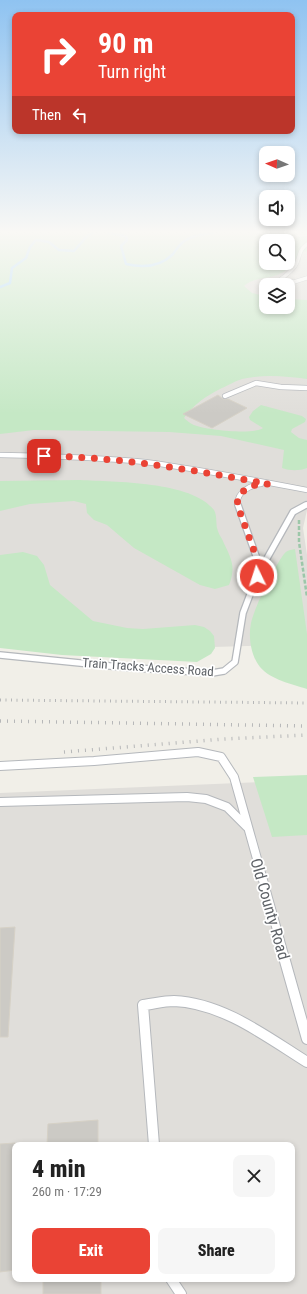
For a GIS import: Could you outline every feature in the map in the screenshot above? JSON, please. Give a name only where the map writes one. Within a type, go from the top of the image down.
[{"type":"lane","points":[[225,396],[256,383],[281,387],[307,388]]},
{"type":"lane","points":[[0,455],[74,456],[122,460],[165,465],[307,490]]},
{"type":"lane","points":[[261,570],[237,504],[238,496],[246,488],[256,484],[268,484]]},
{"type":"lane","name":"Train Tracks Access Road","points":[[0,655],[120,667],[212,673],[224,671],[235,662],[243,613],[261,570],[293,512],[307,505]]},
{"type":"lane","name":"Old County Road","points":[[0,766],[94,761],[198,752],[221,757],[234,777],[307,1040]]},
{"type":"lane","points":[[0,802],[187,797],[206,799],[227,807],[248,828]]},
{"type":"lane","points":[[154,1142],[144,1005],[173,1001],[194,1004],[237,1020],[307,1062]]},
{"type":"lane","points":[[173,1282],[181,1294]]},
{"type":"path","points":[[300,515],[299,542],[307,597]]},
{"type":"shaded area","points":[[78,293],[259,293],[259,314],[295,314],[295,293],[307,293],[307,510],[303,528],[307,555],[307,644],[213,647],[0,620],[0,306]]},
{"type":"shaded area","points":[[307,780],[307,1294],[0,1294],[0,793]]},
{"type":"green space","points":[[0,293],[254,293],[259,294],[259,314],[295,314],[295,299],[307,300],[307,379],[258,376],[242,379],[205,398],[191,409],[184,418],[195,426],[203,428],[250,431],[263,428],[250,420],[249,417],[253,411],[261,405],[302,416],[306,419],[305,422],[292,429],[291,432],[299,438],[307,440],[307,468],[301,470],[288,470],[282,468],[284,450],[221,436],[169,432],[34,430],[0,434]]},
{"type":"green space","points":[[80,480],[132,483],[171,488],[189,493],[203,500],[215,512],[217,529],[232,561],[232,572],[229,585],[215,589],[200,585],[134,548],[107,525],[94,520],[87,513],[86,504],[74,501],[30,504],[0,511],[0,481]]},
{"type":"green space","points":[[295,549],[307,634],[307,689],[282,681],[270,675],[260,667],[252,652],[250,640],[251,623],[265,587],[284,554],[287,551]]},
{"type":"green space","points":[[23,552],[37,556],[44,565],[50,585],[93,621],[127,628],[143,629],[195,625],[204,627],[210,631],[214,636],[215,648],[211,654],[197,662],[62,655],[0,648],[0,555]]},
{"type":"green space","points":[[307,775],[307,835],[272,837],[253,777]]},
{"type":"building","points":[[218,395],[223,399],[228,399],[247,408],[212,428],[183,414]]},
{"type":"building","points":[[15,927],[8,1037],[0,1037],[0,928]]},
{"type":"building","points":[[98,1120],[98,1142],[47,1142],[48,1124]]},
{"type":"building","points":[[12,1143],[12,1270],[0,1272],[0,1144]]},
{"type":"building","points":[[43,1282],[101,1282],[101,1294],[43,1294]]},
{"type":"railway","points":[[0,700],[307,703]]},
{"type":"railway","points":[[0,721],[307,726]]},
{"type":"railway","points":[[64,752],[224,739],[307,735]]},
{"type":"route","points":[[44,456],[74,456],[165,465],[268,484],[256,484],[246,488],[238,496],[237,504],[261,570],[257,576]]}]
